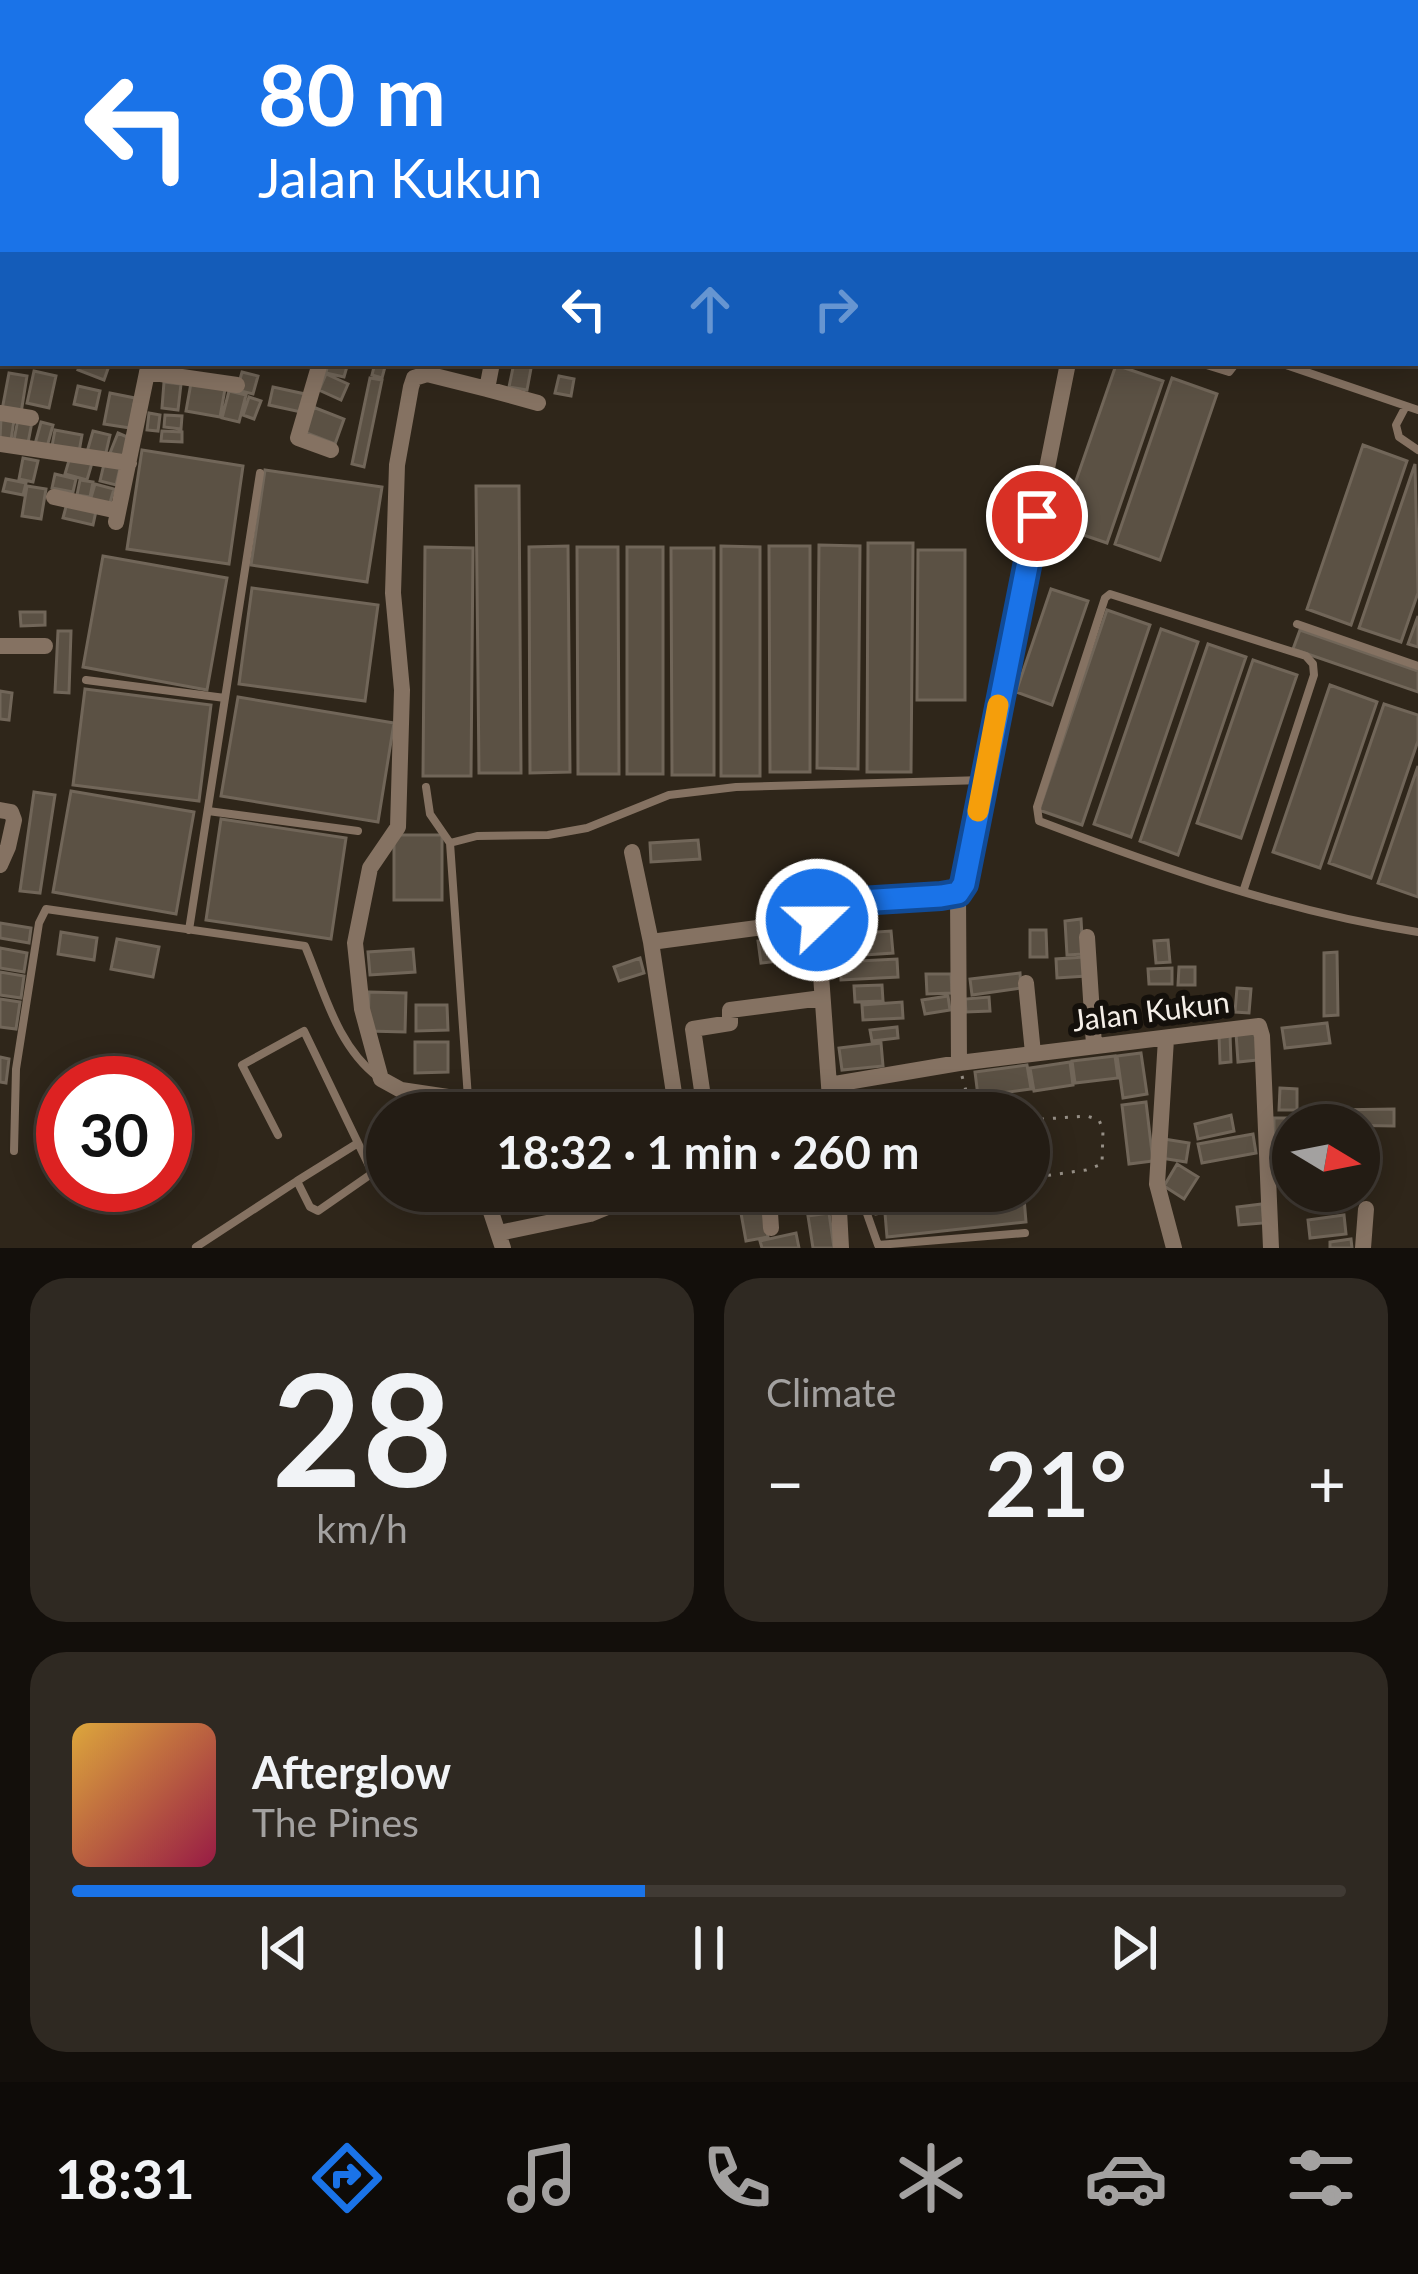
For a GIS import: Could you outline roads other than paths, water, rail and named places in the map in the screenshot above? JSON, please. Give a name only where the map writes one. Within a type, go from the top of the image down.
[{"type":"street","points":[[319,366],[298,438],[331,450]]},
{"type":"street","points":[[487,389],[491,366]]},
{"type":"street","points":[[959,1063],[958,893],[967,871],[1067,366]]},
{"type":"street","points":[[53,497],[117,517],[148,368],[237,385]]},
{"type":"street","points":[[410,1092],[381,1079],[362,1009],[356,943],[370,868],[398,826],[402,690],[393,593],[397,465],[414,378],[427,374],[538,403]]},
{"type":"street","points":[[0,413],[31,418]]},
{"type":"street","points":[[0,444],[129,463]]},
{"type":"street","points":[[0,646],[45,646]]},
{"type":"street","points":[[0,810],[11,812],[14,820],[0,865]]},
{"type":"street","points":[[632,852],[674,1092]]},
{"type":"street","points":[[830,1092],[817,920],[827,903],[958,893]]},
{"type":"street","points":[[651,942],[817,920]]},
{"type":"street","points":[[1087,937],[1094,1045]]},
{"type":"street","points":[[1026,983],[1033,1053]]},
{"type":"street","points":[[704,1092],[693,1029],[730,1023],[730,1010],[822,998]]},
{"type":"street","name":"Jalan Kukun","points":[[829,1085],[1094,1045],[1262,1029],[1270,1248]]},
{"type":"street","points":[[1166,1039],[1156,1184],[1174,1248]]},
{"type":"street","points":[[501,1240],[593,1212]]},
{"type":"street","points":[[770,1212],[771,1228]]},
{"type":"street","points":[[839,1212],[841,1248]]},
{"type":"street","points":[[1363,1248],[1366,1212]]},
{"type":"lane","points":[[1289,366],[1418,410]]},
{"type":"lane","points":[[1406,406],[1396,425],[1399,437],[1418,450]]},
{"type":"lane","points":[[189,930],[260,472]]},
{"type":"lane","points":[[1243,892],[1314,675],[1313,664],[1306,656],[1107,595],[1037,807],[1039,821],[1191,878],[1354,922],[1418,932]]},
{"type":"lane","points":[[1298,624],[1418,666]]},
{"type":"lane","points":[[86,680],[225,698]]},
{"type":"lane","points":[[450,843],[476,836],[548,835],[587,828],[669,795],[736,787],[984,780]]},
{"type":"lane","points":[[426,787],[430,814],[450,843],[468,1092]]},
{"type":"lane","points":[[208,811],[358,831]]},
{"type":"lane","points":[[14,1151],[16,1069],[43,913],[53,910],[305,946],[319,988],[347,1042],[381,1079]]},
{"type":"lane","points":[[278,1135],[242,1065],[304,1030],[366,1160]]},
{"type":"lane","points":[[196,1247],[358,1143]]},
{"type":"lane","points":[[297,1181],[313,1211],[366,1176]]},
{"type":"lane","points":[[866,1212],[878,1245],[1024,1233]]}]
